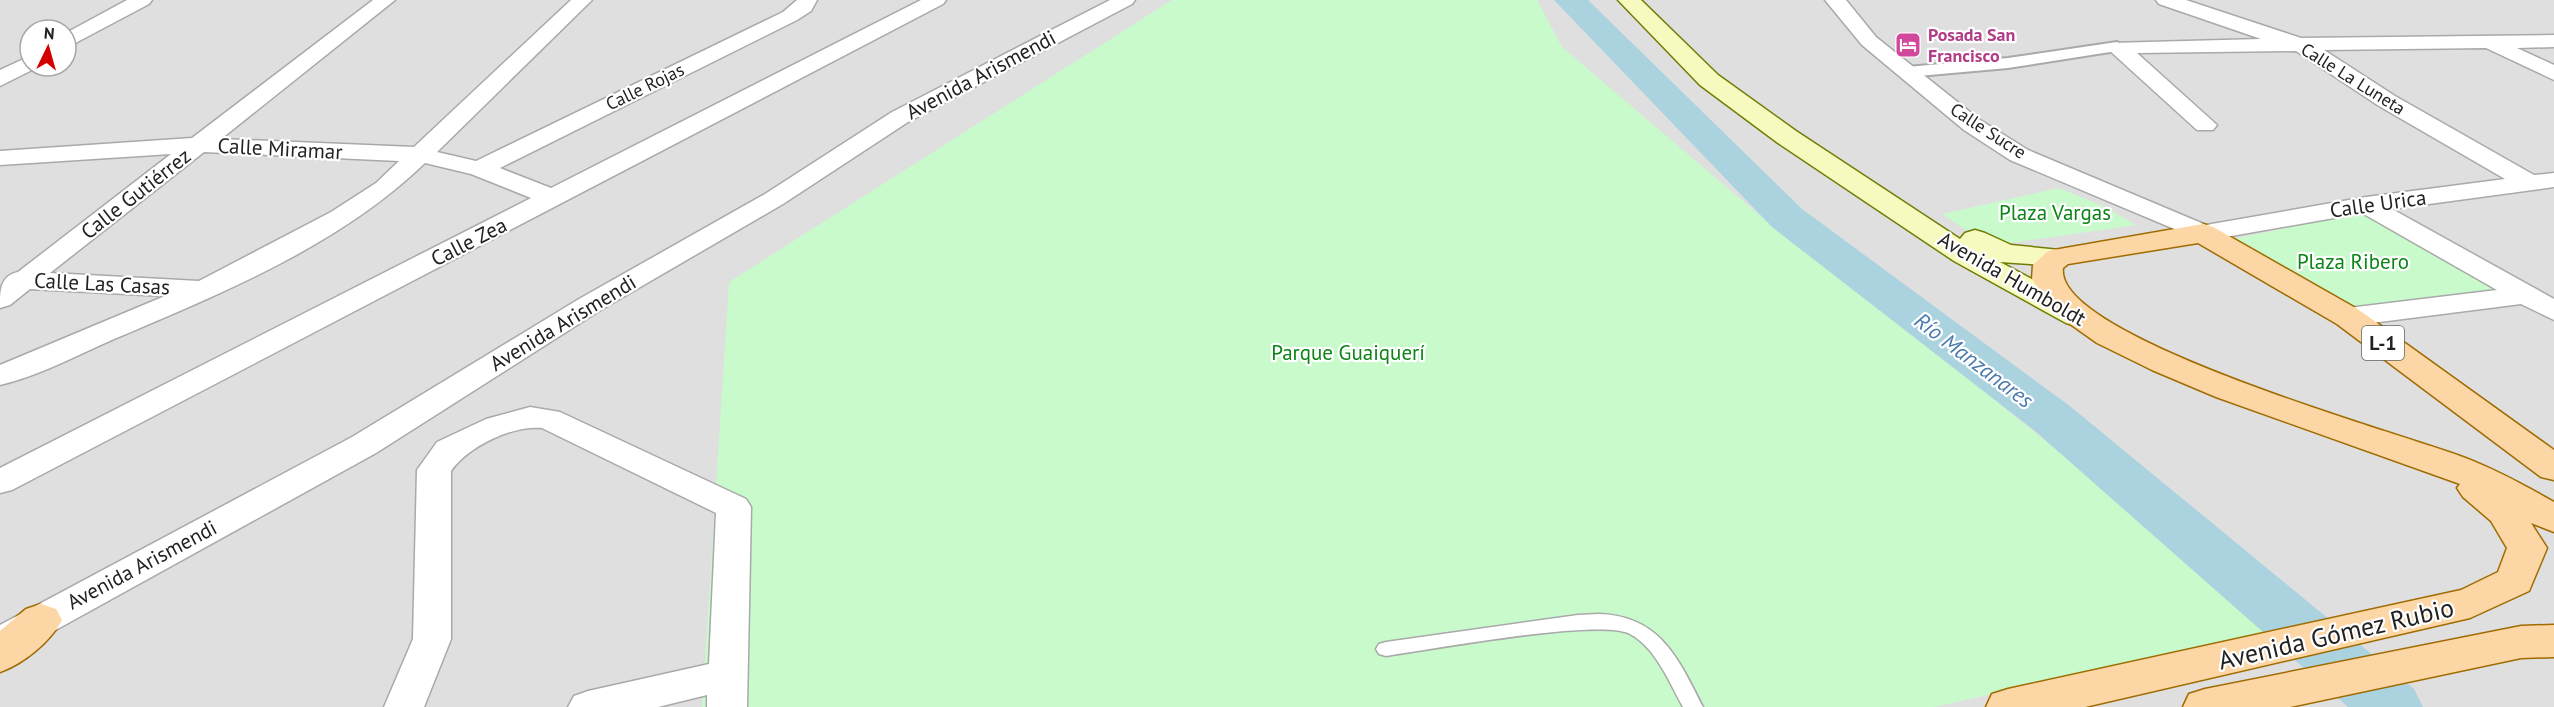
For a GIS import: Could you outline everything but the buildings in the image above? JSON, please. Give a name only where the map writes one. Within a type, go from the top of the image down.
[{"type":"main road","name":"Avenida Humboldt","points":[[1629,0],[1708,80],[1787,137],[1965,255],[2078,316],[2116,340],[2228,391],[2450,466]]},
{"type":"main road","name":"Avenida Humboldt","points":[[1651,0],[1687,41],[1722,71],[1870,177],[1992,250],[2016,256],[2059,257]]},
{"type":"main road","points":[[2078,316],[2057,295],[2047,278],[2048,265],[2059,257],[2203,233]]},
{"type":"main road","name":"L-1","points":[[2203,233],[2348,317],[2554,468]]},
{"type":"main road","points":[[2450,466],[2517,498],[2554,519]]},
{"type":"main road","name":"Avenida Gómez Rubio","points":[[2008,707],[2223,661],[2470,603],[2515,580],[2527,548],[2504,512],[2450,466]]},
{"type":"main road","points":[[0,655],[41,620]]},
{"type":"main road","name":"Avenida Gómez Rubio","points":[[2205,707],[2259,694],[2538,642]]},
{"type":"street","points":[[78,35],[142,0]]},
{"type":"street","name":"Calle Gutiérrez","points":[[0,299],[13,280],[199,145],[385,0]]},
{"type":"street","points":[[0,376],[203,290],[348,214],[385,188],[582,0]]},
{"type":"street","name":"Calle Rojas","points":[[479,169],[790,16],[804,7],[807,0]]},
{"type":"street","name":"Calle Zea","points":[[0,482],[936,0]]},
{"type":"street","name":"Avenida Arismendi","points":[[0,643],[364,445],[589,305],[774,199],[900,117],[1125,0]]},
{"type":"street","name":"Calle Sucre","points":[[1835,0],[1869,41],[1972,125],[2019,155],[2203,233]]},
{"type":"street","name":"Calle La Luneta","points":[[2166,0],[2301,45],[2428,126],[2542,181]]},
{"type":"street","points":[[1907,72],[2008,63],[2136,45],[2554,41]]},
{"type":"street","points":[[2489,42],[2554,73]]},
{"type":"street","points":[[2117,48],[2205,124]]},
{"type":"street","points":[[0,79],[18,69]]},
{"type":"street","name":"Calle Miramar","points":[[0,158],[199,145],[420,155],[479,169],[554,198]]},
{"type":"street","name":"Calle Urica","points":[[2203,233],[2366,205],[2542,181]]},
{"type":"street","points":[[2366,205],[2554,311]]},
{"type":"street","name":"Calle Las Casas","points":[[13,280],[203,290]]},
{"type":"street","points":[[2348,317],[2526,296]]},
{"type":"street","points":[[404,707],[432,639],[434,470],[449,450],[497,426],[530,417],[549,419],[734,507],[727,693]]},
{"type":"street","points":[[588,707],[720,676],[727,693]]},
{"type":"lane","points":[[1386,649],[1578,622],[1606,621],[1636,628],[1656,647],[1693,707]]},
{"type":"shaded area","points":[[0,0],[2554,0],[2554,707],[0,707]]},
{"type":"green space","name":"Parque Guaiquerí","points":[[1172,0],[1537,0],[1562,47],[1758,214],[1883,310],[2280,630],[1934,707],[702,707],[729,282]]},
{"type":"green space","name":"Plaza Vargas","points":[[2059,188],[2103,206],[2136,225],[1990,246],[1942,214]]},
{"type":"green space","name":"Plaza Ribero","points":[[2366,212],[2499,292],[2340,309],[2222,241]]},
{"type":"waterway","name":"Río Manzanares","points":[[1570,0],[1787,218],[2053,419],[2391,707]]},
{"type":"place","name":"Posada San Francisco","points":[[1908,45]]}]
